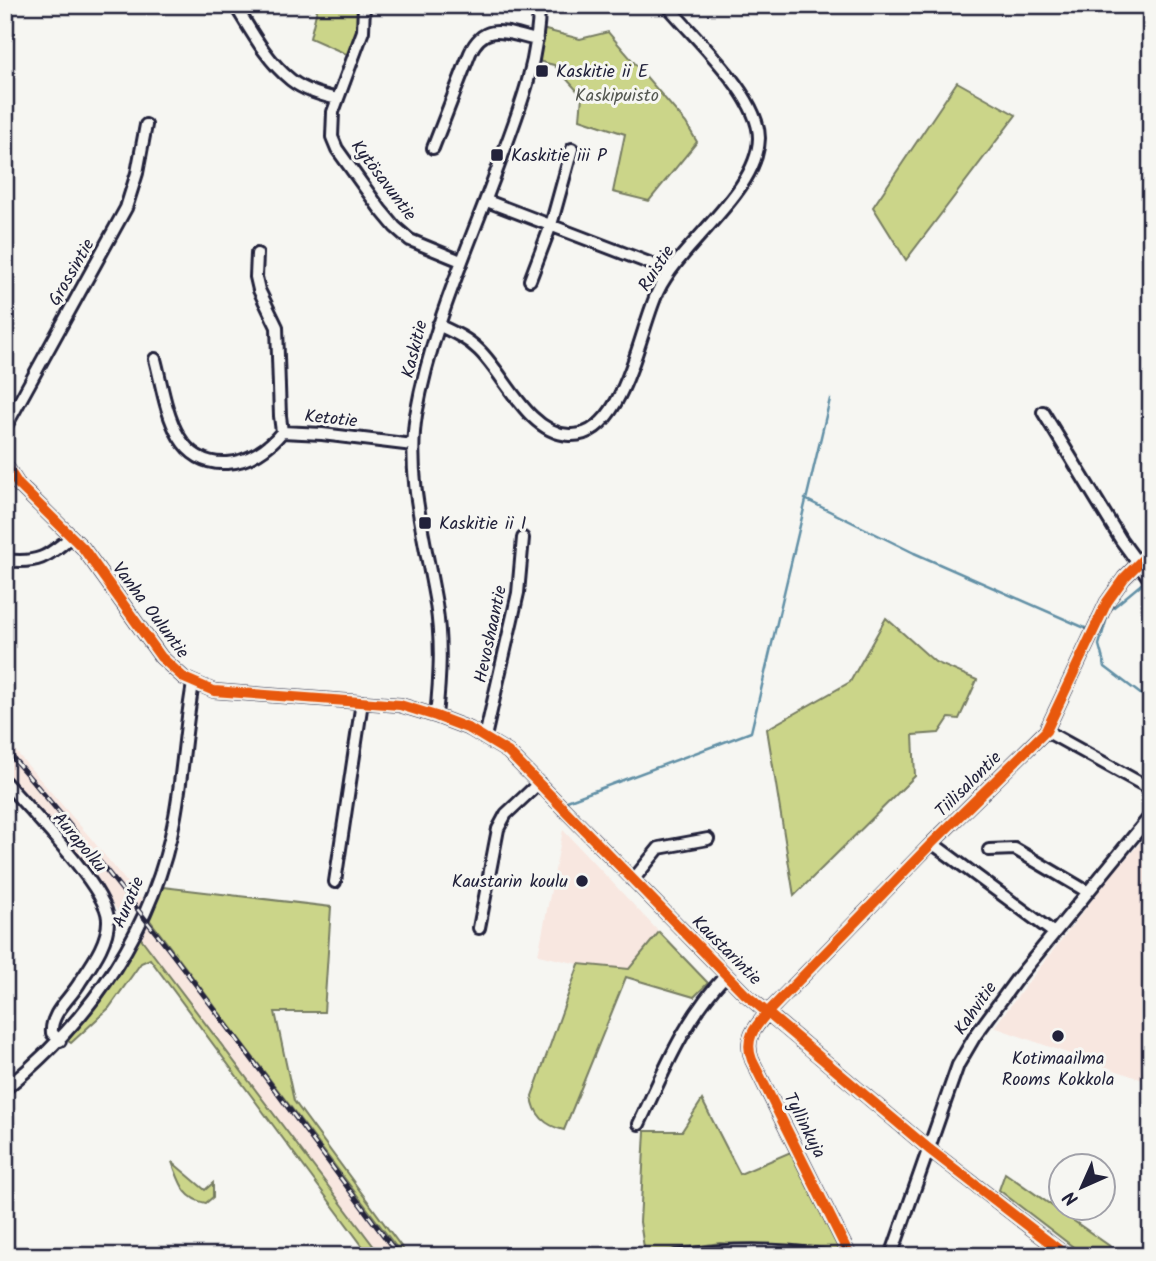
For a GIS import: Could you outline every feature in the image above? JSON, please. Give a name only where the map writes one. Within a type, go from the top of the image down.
[{"type":"street","points":[[235,5],[273,61],[291,80],[315,93],[337,99]]},
{"type":"street","name":"Kytösavuntie","points":[[364,5],[363,31],[337,99],[331,123],[337,149],[395,227],[410,240],[461,261]]},
{"type":"street","name":"Kaskitie","points":[[436,716],[439,637],[416,499],[414,445],[417,411],[428,357],[438,325],[461,261],[487,201],[533,67],[538,5]]},
{"type":"street","name":"Ruistie","points":[[438,325],[476,347],[537,421],[559,433],[578,435],[600,425],[615,404],[653,303],[670,271],[738,189],[757,157],[758,124],[752,108],[744,95],[667,5]]},
{"type":"street","points":[[433,148],[478,38],[489,32],[537,40]]},
{"type":"street","name":"Grossintie","points":[[5,428],[126,208],[137,173],[146,125]]},
{"type":"street","points":[[530,279],[551,225],[572,149]]},
{"type":"street","points":[[487,201],[670,271]]},
{"type":"street","points":[[257,254],[256,276],[259,290],[277,327],[282,432]]},
{"type":"street","name":"Ketotie","points":[[155,359],[175,433],[193,455],[205,461],[236,462],[265,448],[282,432],[414,445]]},
{"type":"street","points":[[1043,412],[1149,578]]},
{"type":"street","name":"Vanha Ouluntie","points":[[5,464],[19,484],[83,548],[161,657],[193,684],[227,693],[400,705],[436,716]]},
{"type":"street","points":[[5,560],[24,563],[45,558],[71,537]]},
{"type":"street","name":"Hevoshaantie","points":[[485,737],[518,593],[523,538]]},
{"type":"street","name":"Tiilisalontie","points":[[768,1012],[901,878],[932,843],[1046,731],[1107,602],[1151,551]]},
{"type":"street","name":"Auratie","points":[[5,1089],[60,1041],[90,1006],[135,934],[152,893],[175,816],[193,684]]},
{"type":"street","points":[[335,881],[362,702]]},
{"type":"street","name":"Kaustarintie","points":[[436,716],[485,737],[508,752],[726,975],[929,1149],[1067,1256]]},
{"type":"street","points":[[1046,731],[1151,789]]},
{"type":"street","name":"Aurapolku","points":[[5,782],[92,883],[107,909],[108,926],[98,952],[77,988],[54,1018],[52,1033],[60,1041]]},
{"type":"street","points":[[480,928],[498,829],[506,814],[539,783]]},
{"type":"street","name":"Kahvitie","points":[[891,1256],[945,1098],[963,1055],[1008,992],[1151,816]]},
{"type":"street","points":[[634,880],[659,848],[708,839]]},
{"type":"street","points":[[932,843],[1055,933]]},
{"type":"street","points":[[989,850],[1015,849],[1088,892]]},
{"type":"street","points":[[639,1124],[682,1033],[702,1002],[726,975]]},
{"type":"street","name":"Tyllinkuja","points":[[768,1012],[749,1036],[748,1050],[850,1256]]},
{"type":"street","points":[[676,1256],[707,1251],[826,1256]]},
{"type":"shaded area","points":[[5,739],[142,901],[126,922],[75,855],[5,772]]},
{"type":"shaded area","name":"Kaustarin koulu","points":[[563,830],[659,932],[629,969],[579,964],[538,955]]},
{"type":"shaded area","points":[[1151,831],[1151,1083],[994,1027],[1112,874]]},
{"type":"shaded area","points":[[149,919],[403,1256],[381,1256],[140,937]]},
{"type":"green space","points":[[318,5],[364,5],[353,57],[310,38]]},
{"type":"green space","name":"Kaskipuisto","points":[[538,28],[580,39],[608,32],[686,123],[697,142],[649,201],[613,192],[625,134],[580,119],[582,96],[554,65],[534,60]]},
{"type":"green space","points":[[957,82],[1016,115],[906,260],[873,207]]},
{"type":"green space","points":[[886,618],[935,662],[977,680],[959,719],[949,718],[939,733],[913,735],[915,776],[794,896],[767,729],[850,682]]},
{"type":"green space","points":[[163,887],[331,907],[324,1012],[275,1012],[294,1101],[408,1256],[403,1256],[149,919]]},
{"type":"green space","points":[[659,932],[708,983],[694,997],[626,977],[564,1130],[552,1126],[538,1114],[532,1096],[579,964],[629,969]]},
{"type":"green space","points":[[140,937],[381,1256],[370,1256],[150,959],[141,963],[109,1008],[71,1043],[68,1041]]},
{"type":"green space","points":[[702,1100],[740,1174],[793,1151],[844,1253],[720,1243],[645,1254],[640,1222],[645,1131],[682,1131]]},
{"type":"green space","points":[[172,1162],[205,1190],[213,1183],[213,1197],[206,1203],[187,1194]]},
{"type":"green space","points":[[1005,1173],[1048,1203],[1048,1222],[1075,1222],[1124,1256],[1085,1256],[999,1190]]},
{"type":"waterway","points":[[567,801],[751,732],[830,399]]},
{"type":"waterway","points":[[805,499],[914,553],[1085,628]]},
{"type":"waterway","points":[[1145,581],[1109,611],[1099,645],[1105,667],[1151,702]]},
{"type":"railway","points":[[5,749],[158,935],[399,1256]]},
{"type":"cycle path","points":[[5,464],[18,484],[83,548],[161,657],[184,678],[214,691],[400,705],[470,729],[508,752],[745,994],[929,1149],[1067,1256]]},
{"type":"cycle path","points":[[850,1256],[752,1060],[749,1046],[752,1034],[768,1012],[932,843],[1046,731],[1107,602],[1124,578],[1151,551]]},
{"type":"place","name":"Kaskitie ii E","points":[[542,71]]},
{"type":"place","name":"Kaskitie iii P","points":[[497,155]]},
{"type":"place","name":"Kaskitie ii I","points":[[425,523]]},
{"type":"place","name":"Kaustarin koulu","points":[[582,881]]},
{"type":"place","name":"Kotimaailma Rooms Kokkola","points":[[1058,1036]]}]
